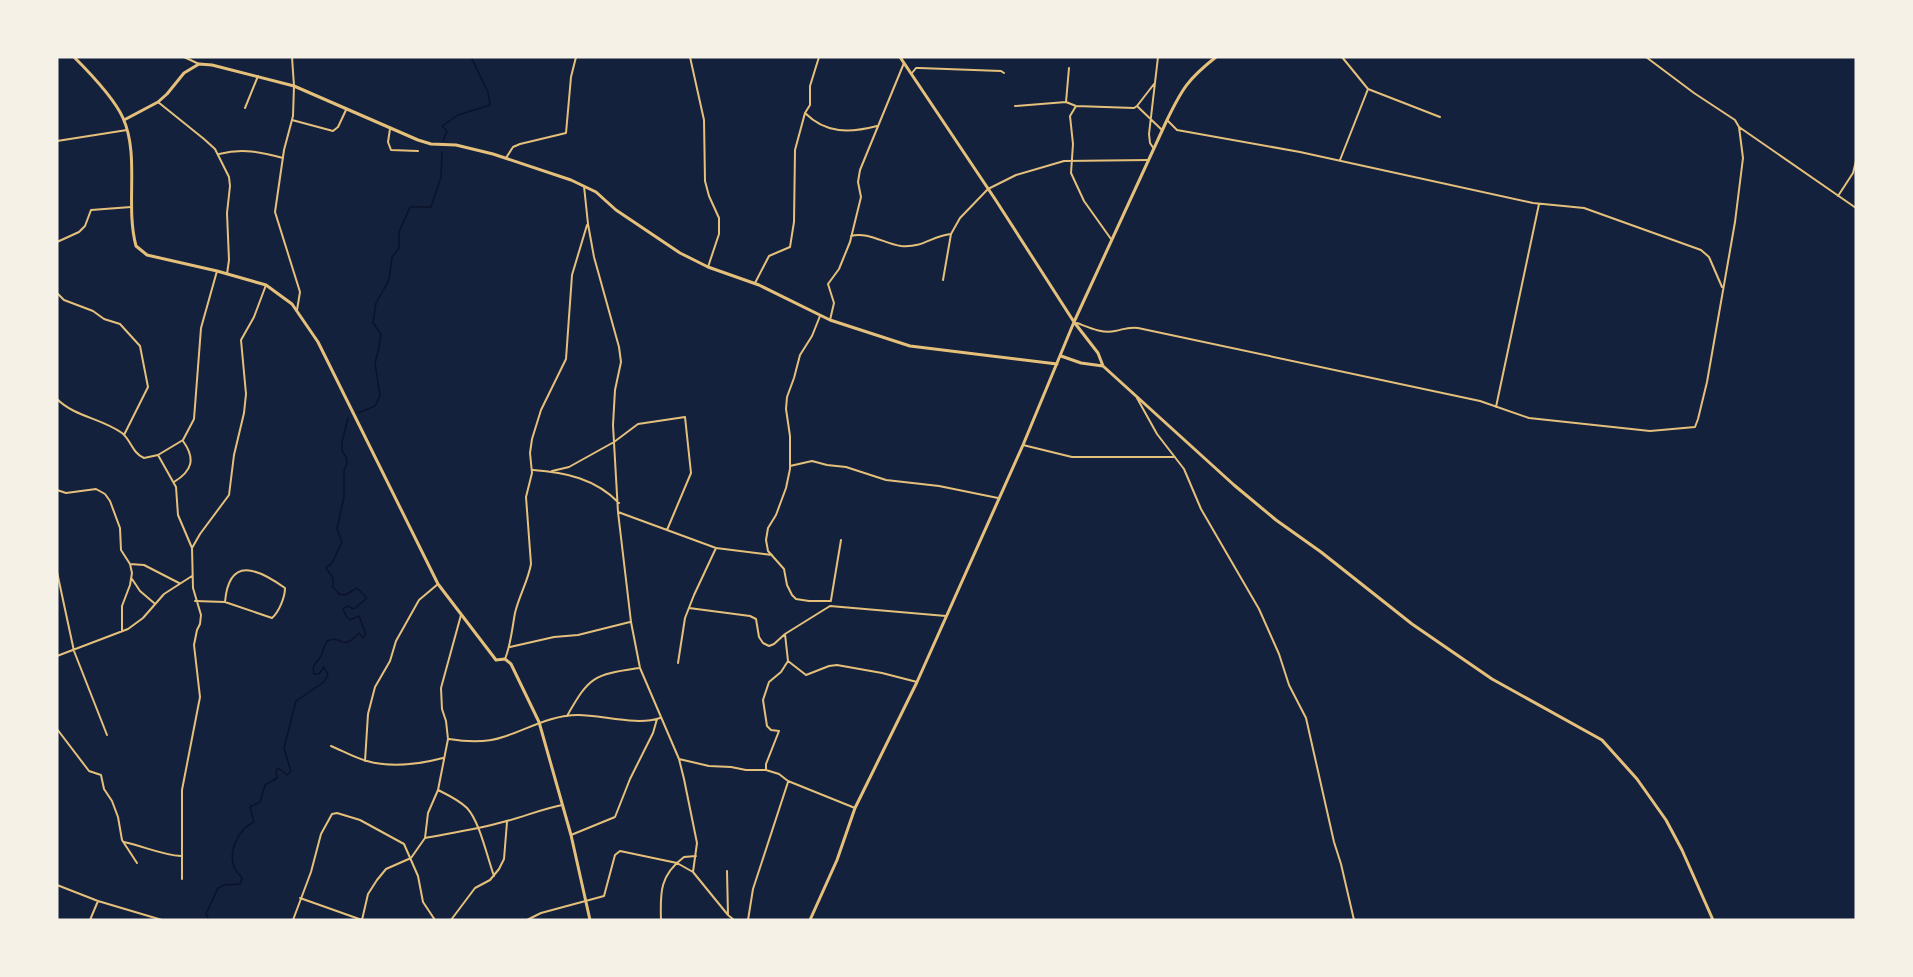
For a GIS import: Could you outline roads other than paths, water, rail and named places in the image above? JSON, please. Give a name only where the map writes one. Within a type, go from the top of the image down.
[{"type":"street","points":[[74,57],[114,104],[127,129],[131,161],[131,229],[136,246],[147,255],[266,285],[288,299],[318,342],[438,584],[496,660],[505,659],[511,663],[539,722],[571,835],[590,920]]},
{"type":"street","points":[[184,57],[199,64],[212,65],[294,86],[390,129],[431,144],[456,145],[506,158],[584,186],[596,192],[616,210],[667,245],[708,267],[754,283],[830,320],[910,346],[1057,364]]},
{"type":"street","points":[[292,57],[294,86],[292,120],[283,158],[275,212],[300,291],[297,310]]},
{"type":"street","points":[[506,158],[513,147],[520,144],[566,133],[571,77],[576,57]]},
{"type":"street","points":[[690,57],[704,120],[705,181],[709,196],[720,218],[719,234],[708,267]]},
{"type":"street","points":[[754,283],[769,256],[790,247],[794,222],[795,150],[805,113],[810,105],[810,86],[819,57]]},
{"type":"street","points":[[900,57],[1074,322],[1098,353],[1103,366],[1234,486],[1412,624],[1492,679],[1602,740],[1637,779],[1666,820],[1713,920]]},
{"type":"street","points":[[1152,57],[1158,58],[1149,138],[1154,149]]},
{"type":"street","points":[[810,920],[837,860],[855,808],[917,682],[1023,445],[1074,322],[1162,130],[1183,88],[1191,78],[1216,57]]},
{"type":"street","points":[[1341,57],[1368,89],[1440,117]]},
{"type":"street","points":[[1074,322],[1100,331],[1114,332],[1125,327],[1138,328],[1224,345],[1480,401],[1528,418],[1650,431],[1695,427],[1705,393],[1743,166],[1739,128],[1735,120],[1646,57]]},
{"type":"street","points":[[830,320],[834,303],[828,284],[839,269],[852,236],[861,196],[858,182],[860,170],[904,63]]},
{"type":"street","points":[[124,120],[158,102],[184,73],[199,64]]},
{"type":"street","points":[[911,75],[914,69],[919,68],[1001,71],[1004,73]]},
{"type":"street","points":[[1066,102],[1069,68]]},
{"type":"street","points":[[245,108],[258,76]]},
{"type":"street","points":[[1015,106],[1066,102],[1076,106],[1125,109],[1137,106],[1154,84]]},
{"type":"street","points":[[1340,161],[1368,89]]},
{"type":"street","points":[[158,102],[219,154],[229,177],[227,274]]},
{"type":"street","points":[[1076,106],[1070,116],[1071,173],[1080,194],[1112,240]]},
{"type":"street","points":[[1137,106],[1162,130]]},
{"type":"street","points":[[292,120],[333,131],[338,128],[346,110]]},
{"type":"street","points":[[805,113],[821,125],[838,131],[877,126]]},
{"type":"street","points":[[1167,120],[1177,130],[1300,152],[1539,204],[1584,208],[1701,250],[1709,257],[1722,289]]},
{"type":"street","points":[[1739,128],[1856,208]]},
{"type":"street","points":[[57,141],[127,129]]},
{"type":"street","points":[[390,129],[388,142],[391,150],[418,151]]},
{"type":"street","points":[[219,154],[243,150],[264,152],[283,158]]},
{"type":"street","points":[[943,280],[951,234],[960,219],[988,189],[1016,175],[1072,161],[1149,160]]},
{"type":"street","points":[[1838,196],[1853,172],[1856,161]]},
{"type":"street","points":[[584,186],[594,257],[620,347],[621,362],[613,401],[614,442],[618,512],[631,622],[640,668],[659,718],[679,759],[697,843],[693,872]]},
{"type":"street","points":[[1496,407],[1539,204]]},
{"type":"street","points":[[57,242],[79,232],[85,226],[91,210],[131,207]]},
{"type":"street","points":[[505,659],[510,647],[515,613],[528,580],[531,564],[526,497],[532,470],[530,453],[541,410],[566,359],[572,275],[588,224]]},
{"type":"street","points":[[852,236],[861,234],[885,243],[913,246],[951,234]]},
{"type":"street","points":[[57,399],[68,409],[112,427],[124,435],[140,456],[149,458],[158,455],[183,440],[194,419],[201,328],[217,271]]},
{"type":"street","points":[[192,548],[229,495],[246,394],[241,340],[254,317],[266,285]]},
{"type":"street","points":[[57,292],[64,300],[120,324],[140,346],[148,387],[124,435]]},
{"type":"street","points":[[820,316],[812,336],[800,355],[795,378],[787,398],[790,466],[786,488],[766,534],[766,547],[784,569],[789,590],[796,598],[809,601],[831,601]]},
{"type":"street","points":[[1061,356],[1081,363],[1103,366]]},
{"type":"street","points":[[1137,399],[1157,434],[1184,469],[1201,509],[1259,609],[1279,654],[1289,685],[1309,725],[1334,842],[1354,920]]},
{"type":"street","points":[[552,471],[569,467],[614,442],[638,424],[685,417],[691,473],[667,530]]},
{"type":"street","points":[[174,482],[190,468],[190,453],[183,440]]},
{"type":"street","points":[[1023,445],[1072,457],[1175,457]]},
{"type":"street","points":[[158,455],[174,482],[177,492],[178,514],[192,548],[195,601],[201,615],[194,645],[200,697],[184,776],[182,879]]},
{"type":"street","points":[[790,466],[812,461],[824,465],[846,467],[886,480],[939,486],[999,498]]},
{"type":"street","points":[[532,470],[552,471],[591,482],[619,502]]},
{"type":"street","points":[[57,490],[66,493],[96,489],[105,494],[118,524],[121,550],[130,564],[132,579],[140,591],[155,604]]},
{"type":"street","points":[[618,512],[716,548],[772,555]]},
{"type":"street","points":[[830,606],[841,540]]},
{"type":"street","points":[[678,663],[682,631],[689,608],[716,548]]},
{"type":"street","points":[[130,564],[144,565],[181,584]]},
{"type":"street","points":[[195,601],[225,602],[272,618],[279,607],[285,588],[255,570],[245,569],[231,576],[225,602]]},
{"type":"street","points":[[57,572],[74,651],[107,735]]},
{"type":"street","points":[[57,656],[74,651],[84,644],[135,624],[168,590],[192,576]]},
{"type":"street","points":[[122,631],[122,606],[132,579]]},
{"type":"street","points":[[365,761],[368,714],[375,687],[387,667],[396,641],[419,600],[438,584]]},
{"type":"street","points":[[689,608],[750,616],[756,619],[759,637],[763,644],[769,646],[830,606],[946,616]]},
{"type":"street","points":[[300,898],[362,920],[368,894],[382,873],[396,863],[411,858],[425,838],[428,813],[438,790],[448,739],[446,722],[441,709],[441,688],[461,615]]},
{"type":"street","points":[[510,647],[578,635],[631,622]]},
{"type":"street","points":[[766,770],[769,755],[779,731],[771,730],[767,726],[763,700],[769,682],[781,672],[788,661],[785,634]]},
{"type":"street","points":[[788,661],[806,675],[837,665],[917,682]]},
{"type":"street","points":[[567,716],[577,698],[600,675],[640,668]]},
{"type":"street","points":[[448,739],[471,742],[494,739],[539,722],[567,716],[639,720],[659,718]]},
{"type":"street","points":[[571,835],[615,817],[659,718]]},
{"type":"street","points":[[57,729],[89,771],[101,775],[104,789],[118,817],[124,842],[136,863]]},
{"type":"street","points":[[331,746],[365,761],[391,764],[421,763],[443,758]]},
{"type":"street","points":[[679,759],[701,765],[731,766],[746,771],[766,770],[780,774],[788,781],[855,808]]},
{"type":"street","points":[[748,920],[753,889],[788,781]]},
{"type":"street","points":[[438,790],[467,808],[478,828],[494,876]]},
{"type":"street","points":[[425,838],[478,828],[563,805]]},
{"type":"street","points":[[292,920],[311,872],[321,834],[332,814],[337,813],[360,820],[404,844],[420,881],[423,902],[435,920]]},
{"type":"street","points":[[451,920],[475,888],[484,885],[494,876],[504,860],[507,821]]},
{"type":"street","points":[[124,842],[181,856]]},
{"type":"street","points":[[527,920],[541,913],[605,895],[617,852],[677,862],[693,872],[734,920]]},
{"type":"street","points":[[661,920],[661,890],[669,871],[684,856],[696,856]]},
{"type":"street","points":[[727,871],[728,915]]},
{"type":"street","points":[[57,885],[98,901],[162,920]]},
{"type":"street","points":[[90,920],[98,901]]},
{"type":"waterway","points":[[443,141],[447,131],[442,126],[458,115],[490,105],[488,92],[471,57]]},
{"type":"waterway","points":[[358,413],[375,406],[380,396],[375,363],[381,334],[373,323],[376,303],[389,280],[392,257],[399,248],[399,232],[410,207],[431,207],[441,177],[442,152]]},
{"type":"waterway","points":[[209,920],[206,914],[218,888],[224,885],[240,884],[242,878],[234,867],[232,854],[239,835],[254,822],[250,807],[260,802],[265,785],[277,778],[278,768],[287,775],[291,771],[284,748],[296,701],[324,682],[328,675],[324,667],[319,674],[314,674],[313,671],[327,641],[332,639],[349,642],[359,633],[363,638],[366,635],[359,616],[350,620],[343,609],[347,606],[354,609],[367,598],[357,588],[345,595],[339,594],[333,587],[333,578],[326,568],[332,563],[342,542],[337,529],[344,497],[344,471],[347,463],[342,451],[342,442],[348,418]]}]
